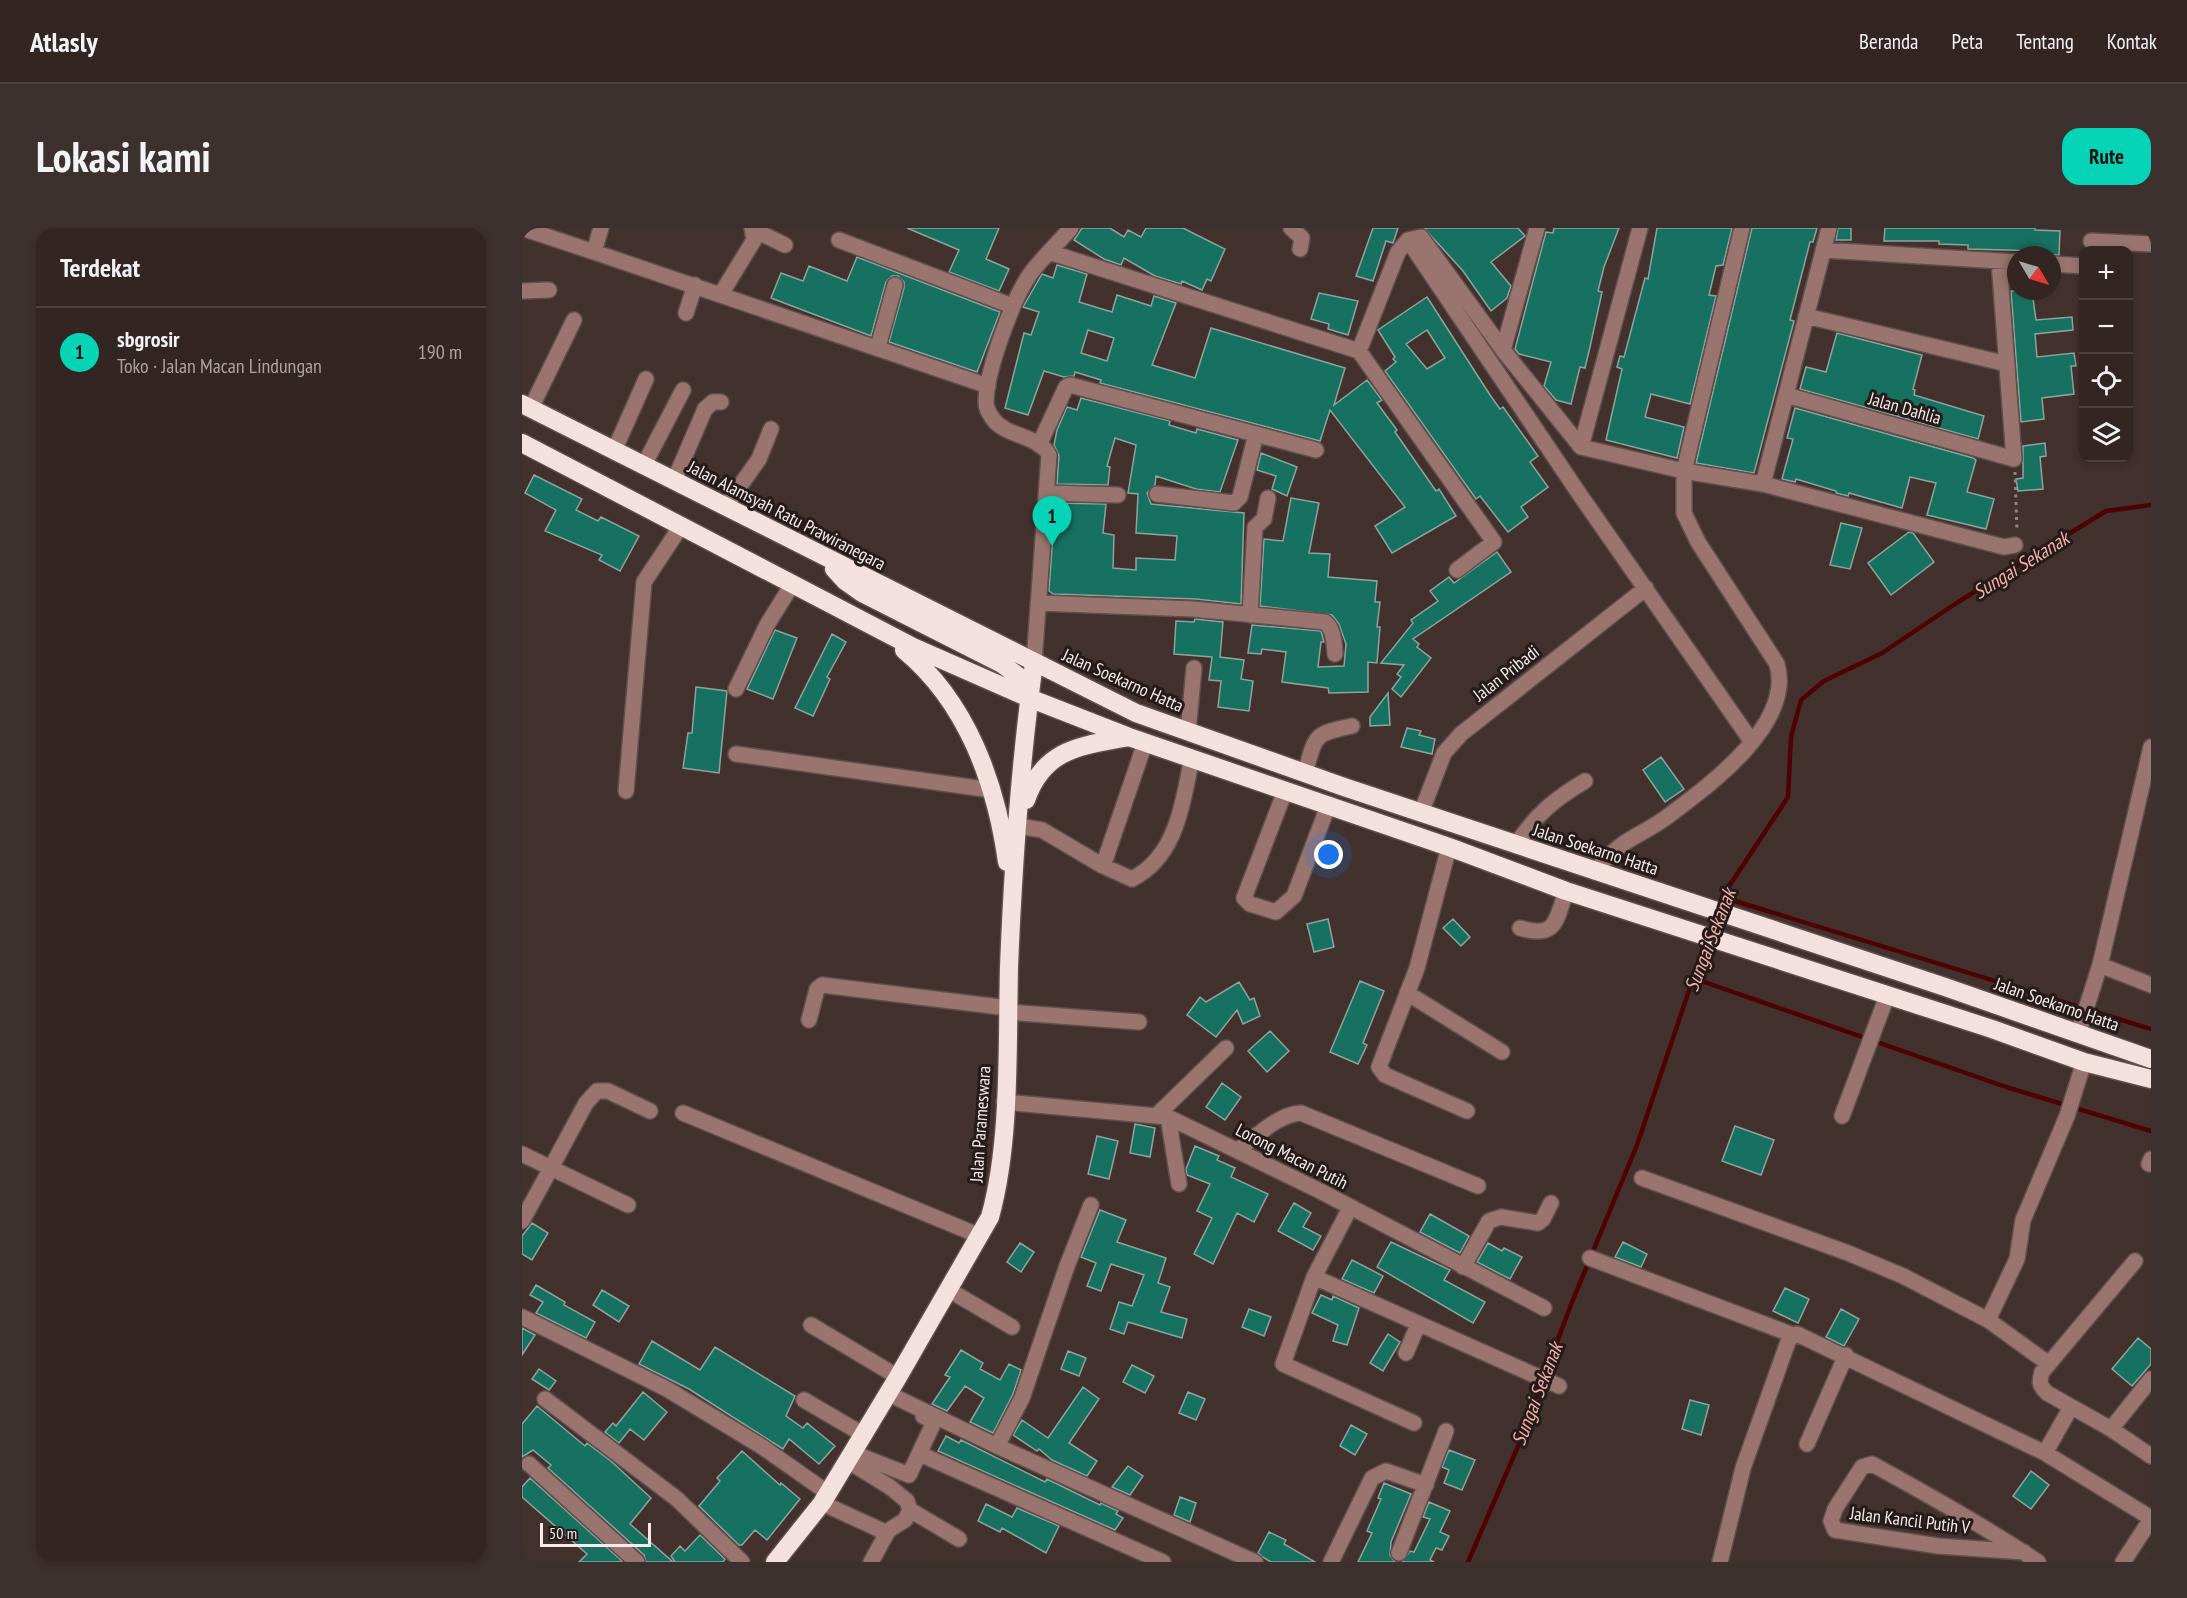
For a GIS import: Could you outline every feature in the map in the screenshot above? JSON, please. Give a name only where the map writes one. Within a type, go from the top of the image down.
[{"type":"highway","name":"Jalan Alamsyah Ratu Prawiranegara","points":[[527,406],[1034,663]]},
{"type":"highway","points":[[522,443],[879,629],[1029,698],[1137,740],[1449,847],[1566,891],[1718,939],[2084,1062],[2151,1079]]},
{"type":"highway","points":[[823,557],[845,581],[862,592],[1002,664],[1018,676],[1029,698]]},
{"type":"highway","points":[[879,629],[923,665],[954,703],[985,768],[1003,836],[1012,894]]},
{"type":"highway","name":"Jalan Parameswara","points":[[775,1562],[825,1498],[851,1457],[980,1236],[996,1194],[1003,1140],[1012,894],[1034,663]]},
{"type":"highway","name":"Jalan Soekarno Hatta","points":[[1034,663],[1136,713],[1188,732],[2151,1059]]},
{"type":"highway","points":[[1018,826],[1031,784],[1040,770],[1053,760],[1082,746],[1137,740]]},
{"type":"street","points":[[522,228],[878,346],[988,386]]},
{"type":"street","points":[[594,252],[601,228]]},
{"type":"street","points":[[1034,663],[1050,460],[1048,451],[994,421],[987,410],[988,386],[1012,306],[1030,273],[1071,228]]},
{"type":"street","points":[[1291,228],[1302,238],[1300,249]]},
{"type":"street","points":[[1581,447],[1640,228]]},
{"type":"street","points":[[1595,872],[1609,853],[1624,841],[1670,815],[1748,750],[1773,709],[1780,687],[1780,673],[1772,656],[1689,528],[1684,513],[1684,471],[1742,228]]},
{"type":"street","points":[[1763,484],[1829,228]]},
{"type":"street","points":[[753,229],[785,245]]},
{"type":"street","points":[[721,294],[754,240],[753,229]]},
{"type":"street","points":[[1503,350],[1535,230]]},
{"type":"street","points":[[1359,351],[1398,252],[1408,240],[1418,237],[1423,240],[1503,350],[1581,447],[1684,471],[1763,484],[2004,547],[2015,546]]},
{"type":"street","points":[[839,240],[1012,306]]},
{"type":"street","points":[[1408,240],[1752,742]]},
{"type":"street","points":[[2091,240],[2151,244]]},
{"type":"street","points":[[1823,250],[2007,261]]},
{"type":"street","points":[[1049,252],[1359,351],[1494,542],[1457,570]]},
{"type":"street","points":[[1999,261],[2014,459]]},
{"type":"street","points":[[2061,265],[2079,266]]},
{"type":"street","points":[[686,313],[695,285]]},
{"type":"street","points":[[878,346],[895,285]]},
{"type":"street","points":[[522,291],[549,290]]},
{"type":"street","points":[[1806,316],[2007,364]]},
{"type":"street","points":[[527,406],[574,320]]},
{"type":"street","points":[[614,451],[646,379]]},
{"type":"street","points":[[1039,445],[1066,387],[1070,384],[1316,450]]},
{"type":"street","points":[[644,465],[683,390]]},
{"type":"street","name":"Jalan Dahlia","points":[[1786,395],[2014,459]]},
{"type":"street","points":[[674,481],[705,409],[713,402],[721,402]]},
{"type":"street","points":[[725,507],[759,459],[771,429]]},
{"type":"street","points":[[1157,494],[1234,503],[1240,497],[1256,434]]},
{"type":"street","points":[[1047,493],[1118,495]]},
{"type":"street","points":[[1250,615],[1255,527],[1264,519],[1268,498]]},
{"type":"street","points":[[626,791],[644,582],[681,525]]},
{"type":"street","points":[[736,689],[767,625],[793,583]]},
{"type":"street","name":"Jalan Pribadi","points":[[1421,813],[1444,753],[1461,734],[1646,588]]},
{"type":"street","points":[[1038,603],[1193,609],[1327,623],[1334,639],[1335,654]]},
{"type":"street","points":[[1188,732],[1194,668]]},
{"type":"street","points":[[1305,773],[1314,743],[1322,732],[1353,726]]},
{"type":"street","points":[[1103,866],[1137,740]]},
{"type":"street","points":[[2078,1034],[2088,996],[2100,965],[2146,786],[2151,747]]},
{"type":"street","points":[[736,754],[991,790]]},
{"type":"street","points":[[1018,826],[1042,830],[1103,866],[1132,879],[1150,870],[1172,837],[1192,758]]},
{"type":"street","points":[[1516,845],[1539,813],[1561,795],[1585,781]]},
{"type":"street","points":[[1285,791],[1244,898],[1250,904],[1276,912],[1294,896],[1328,806]]},
{"type":"street","points":[[1449,847],[1418,968],[1378,1062],[1380,1070],[1385,1075],[1467,1111]]},
{"type":"street","points":[[1520,928],[1538,933],[1548,930],[1553,924],[1566,891]]},
{"type":"street","points":[[2100,965],[2151,985]]},
{"type":"street","points":[[809,1020],[817,989],[822,984],[1008,1010],[1139,1022]]},
{"type":"street","points":[[1407,993],[1502,1052]]},
{"type":"street","points":[[1842,1116],[1887,996]]},
{"type":"street","points":[[1179,1184],[1163,1115],[1226,1048]]},
{"type":"street","points":[[1988,1320],[2014,1268],[2023,1220],[2070,1108],[2084,1062]]},
{"type":"street","points":[[522,1221],[586,1103],[597,1091],[608,1091],[650,1111]]},
{"type":"street","name":"Lorong Macan Putih","points":[[1004,1102],[1163,1115],[1238,1150],[1544,1308]]},
{"type":"street","points":[[683,1113],[980,1236]]},
{"type":"street","points":[[1238,1150],[1280,1119],[1301,1113],[1478,1186]]},
{"type":"street","points":[[522,1154],[628,1205]]},
{"type":"street","points":[[1642,1178],[1848,1253],[1903,1276],[1988,1320],[2049,1364]]},
{"type":"street","points":[[1463,1267],[1489,1221],[1502,1216],[1538,1223],[1543,1219],[1551,1203]]},
{"type":"street","points":[[997,1446],[1022,1398],[1067,1266],[1091,1205]]},
{"type":"street","points":[[1350,1208],[1314,1277],[1283,1364],[1414,1423]]},
{"type":"street","points":[[1590,1258],[1793,1335],[1797,1334],[1846,1355],[2045,1453],[2151,1519],[2123,1562]]},
{"type":"street","points":[[2136,1261],[2042,1372],[2040,1386],[2047,1393],[2111,1429],[2151,1456]]},
{"type":"street","points":[[1314,1277],[1557,1385]]},
{"type":"street","points":[[949,1290],[1012,1327]]},
{"type":"street","points":[[523,1318],[667,1389],[761,1446],[825,1498],[886,1532]]},
{"type":"street","points":[[1406,1353],[1418,1324]]},
{"type":"street","points":[[812,1325],[898,1377]]},
{"type":"street","points":[[1720,1562],[1743,1468],[1764,1404],[1789,1339],[1793,1335]]},
{"type":"street","points":[[1807,1444],[1846,1355]]},
{"type":"street","points":[[2111,1429],[2151,1379]]},
{"type":"street","points":[[887,1396],[1255,1562]]},
{"type":"street","points":[[851,1457],[906,1475],[912,1473],[934,1422],[887,1396]]},
{"type":"street","points":[[545,1399],[677,1499],[742,1562]]},
{"type":"street","points":[[804,1400],[864,1435]]},
{"type":"street","points":[[2045,1453],[2072,1407]]},
{"type":"street","points":[[1399,1553],[1446,1431]]},
{"type":"street","points":[[920,1454],[1163,1562]]},
{"type":"street","points":[[851,1457],[907,1501],[910,1510],[959,1539]]},
{"type":"street","points":[[529,1464],[637,1562]]},
{"type":"street","name":"Jalan Kancil Putih V","points":[[2024,1552],[1938,1546],[1835,1530],[1831,1521],[1835,1509],[1862,1467],[1872,1464],[1963,1513],[2024,1552],[2038,1562]]},
{"type":"street","points":[[1331,1562],[1346,1526],[1372,1478],[1386,1472],[1426,1485]]},
{"type":"street","points":[[886,1532],[905,1520],[910,1510]]},
{"type":"street","points":[[871,1562],[887,1536],[886,1532]]},
{"type":"path","points":[[2014,459],[2015,546]]},
{"type":"building","points":[[907,228],[999,228],[986,259],[1009,269],[999,291],[949,272],[959,250]]},
{"type":"building","points":[[1082,228],[1110,228],[1124,237],[1128,230],[1141,237],[1146,228],[1183,228],[1225,249],[1211,281],[1207,279],[1202,290],[1182,281],[1181,284],[1155,276],[1124,258],[1121,265],[1104,259],[1074,240]]},
{"type":"building","points":[[1373,228],[1398,228],[1393,243],[1386,241],[1373,281],[1356,276]]},
{"type":"building","points":[[1424,228],[1518,228],[1525,236],[1491,262],[1511,286],[1507,298],[1491,311],[1463,271]]},
{"type":"building","points":[[1554,228],[1619,228],[1604,267],[1598,291],[1602,292],[1585,368],[1580,367],[1571,404],[1556,400],[1544,386],[1551,362],[1519,354],[1515,349],[1546,232],[1553,233]]},
{"type":"building","points":[[1657,228],[1732,228],[1723,265],[1716,266],[1709,295],[1716,296],[1690,404],[1651,394],[1645,417],[1684,427],[1677,458],[1606,440],[1622,369],[1617,367],[1620,356],[1624,357],[1645,278],[1648,279]]},
{"type":"building","points":[[1752,228],[1817,228],[1813,242],[1810,242],[1790,320],[1794,321],[1754,473],[1696,463]]},
{"type":"building","points":[[1838,228],[1851,228],[1851,240],[1836,240]]},
{"type":"building","points":[[1885,228],[2035,228],[2035,230],[2060,231],[2059,246],[2007,246],[2007,250],[1968,249],[1968,245],[1939,244],[1939,241],[1884,241]]},
{"type":"building","points":[[857,257],[1000,312],[977,372],[889,342],[904,288],[904,282],[898,276],[892,276],[886,282],[871,336],[771,298],[781,273],[803,281],[809,266],[847,281]]},
{"type":"building","points":[[1057,265],[1087,274],[1079,302],[1112,312],[1117,295],[1151,306],[1154,296],[1176,303],[1152,365],[1195,378],[1211,328],[1345,368],[1334,405],[1367,380],[1382,400],[1377,403],[1397,430],[1395,432],[1436,491],[1439,489],[1456,516],[1392,553],[1375,526],[1405,507],[1330,410],[1320,441],[1100,383],[1101,380],[1075,372],[1074,376],[1064,377],[1044,371],[1028,415],[1005,408],[1024,333],[1031,335],[1039,312],[1023,307],[1042,274],[1053,278]],"holes":[[[1088,330],[1114,338],[1107,361],[1081,353]]]},
{"type":"building","points":[[1319,293],[1358,301],[1348,335],[1328,329],[1329,324],[1311,319]]},
{"type":"building","points":[[1427,297],[1490,395],[1500,409],[1503,407],[1538,456],[1530,462],[1548,487],[1521,507],[1528,517],[1508,532],[1480,496],[1476,499],[1385,371],[1396,362],[1378,330]],"holes":[[[1427,330],[1445,358],[1427,369],[1406,344]]]},
{"type":"building","points":[[2012,300],[2033,300],[2036,320],[2072,317],[2073,330],[2035,334],[2037,357],[2074,353],[2076,366],[2071,366],[2074,394],[2042,398],[2044,419],[2021,422]]},
{"type":"building","points":[[1837,333],[1922,355],[1913,389],[1915,390],[1914,395],[1984,416],[1978,439],[1800,389],[1806,367],[1826,372]]},
{"type":"building","points":[[1081,398],[1170,421],[1169,425],[1196,433],[1197,429],[1238,440],[1220,492],[1196,489],[1156,476],[1155,485],[1147,493],[1151,504],[1244,513],[1241,604],[1196,599],[1053,594],[1049,591],[1055,503],[1106,504],[1103,533],[1114,535],[1113,568],[1136,570],[1136,558],[1175,560],[1177,536],[1136,533],[1138,494],[1128,493],[1136,445],[1115,438],[1107,466],[1110,467],[1108,485],[1057,484],[1059,456],[1054,445],[1057,430],[1067,407],[1077,410]]},
{"type":"building","points":[[1795,408],[1973,458],[1976,460],[1967,492],[1994,499],[1986,529],[1927,515],[1936,483],[1910,477],[1902,508],[1849,493],[1848,496],[1836,493],[1836,491],[1796,479],[1795,482],[1782,479],[1793,439],[1787,438]]},
{"type":"building","points":[[2045,443],[2046,456],[2040,457],[2043,489],[2018,491],[2016,479],[2023,478],[2023,446]]},
{"type":"building","points":[[1261,453],[1297,467],[1287,496],[1272,489],[1276,476],[1257,470]]},
{"type":"building","points":[[534,475],[582,499],[576,510],[598,521],[601,517],[639,536],[620,571],[599,560],[602,555],[545,531],[556,510],[525,493]]},
{"type":"building","points":[[1291,498],[1319,503],[1309,553],[1330,554],[1328,577],[1377,581],[1375,602],[1380,602],[1377,627],[1380,627],[1377,663],[1368,662],[1368,692],[1329,693],[1328,688],[1282,682],[1286,652],[1262,649],[1261,654],[1248,653],[1252,625],[1321,631],[1324,642],[1321,642],[1318,667],[1344,666],[1346,644],[1339,624],[1332,615],[1260,606],[1264,539],[1283,541]]},
{"type":"building","points":[[1841,523],[1862,528],[1850,569],[1830,565]]},
{"type":"building","points":[[1909,532],[1913,533],[1934,562],[1891,595],[1868,563]]},
{"type":"building","points":[[1497,552],[1511,572],[1413,639],[1419,644],[1417,647],[1431,658],[1401,697],[1392,689],[1401,677],[1397,674],[1404,665],[1381,663],[1413,623],[1411,620],[1438,601],[1430,591],[1449,577],[1454,583]]},
{"type":"building","points":[[1195,619],[1223,622],[1220,657],[1244,660],[1241,679],[1253,681],[1249,711],[1218,707],[1221,681],[1209,680],[1212,657],[1174,654],[1176,621],[1194,622]]},
{"type":"building","points":[[775,630],[797,638],[773,699],[747,689]]},
{"type":"building","points":[[832,634],[846,642],[827,677],[830,679],[813,716],[795,708]]},
{"type":"building","points":[[696,687],[727,691],[719,773],[683,768],[688,733],[692,733]]},
{"type":"building","points":[[1388,693],[1390,725],[1370,726],[1370,717]]},
{"type":"building","points":[[1407,728],[1421,731],[1419,735],[1435,739],[1432,754],[1401,747]]},
{"type":"building","points":[[1661,757],[1684,789],[1665,802],[1643,770]]},
{"type":"building","points":[[1328,919],[1334,947],[1314,952],[1307,924]]},
{"type":"building","points":[[1453,919],[1470,937],[1461,946],[1443,928]]},
{"type":"building","points":[[1360,981],[1384,991],[1363,1043],[1367,1045],[1358,1064],[1330,1052]]},
{"type":"building","points":[[1239,982],[1250,1000],[1254,998],[1260,1016],[1243,1024],[1237,1010],[1216,1037],[1187,1015],[1200,997],[1206,1002]]},
{"type":"building","points":[[1270,1031],[1289,1051],[1267,1072],[1248,1051]]},
{"type":"building","points":[[1222,1083],[1241,1097],[1225,1120],[1206,1107]]},
{"type":"building","points":[[1135,1124],[1155,1128],[1150,1157],[1130,1153]]},
{"type":"building","points":[[1735,1126],[1774,1140],[1761,1175],[1722,1161]]},
{"type":"building","points":[[1097,1136],[1118,1141],[1109,1179],[1088,1174]]},
{"type":"building","points":[[1195,1146],[1219,1156],[1217,1160],[1235,1168],[1231,1177],[1268,1194],[1254,1222],[1237,1213],[1213,1264],[1194,1254],[1212,1218],[1197,1211],[1210,1184],[1187,1175],[1186,1169]]},
{"type":"building","points":[[1294,1203],[1311,1213],[1303,1227],[1321,1236],[1313,1250],[1278,1231]]},
{"type":"building","points":[[1100,1210],[1126,1220],[1117,1242],[1166,1258],[1158,1283],[1170,1287],[1161,1312],[1187,1319],[1182,1338],[1128,1322],[1124,1334],[1110,1329],[1119,1302],[1132,1306],[1144,1275],[1111,1264],[1101,1291],[1087,1286],[1096,1263],[1081,1257]]},
{"type":"building","points":[[1430,1214],[1469,1236],[1460,1253],[1420,1232]]},
{"type":"building","points":[[532,1223],[548,1233],[532,1260],[522,1254],[522,1236]]},
{"type":"building","points":[[1391,1242],[1450,1270],[1444,1280],[1485,1302],[1473,1323],[1377,1267]]},
{"type":"building","points":[[1623,1242],[1647,1254],[1641,1267],[1615,1257]]},
{"type":"building","points":[[1020,1243],[1034,1252],[1021,1272],[1007,1262]]},
{"type":"building","points":[[1488,1243],[1502,1251],[1504,1248],[1522,1257],[1510,1279],[1477,1262]]},
{"type":"building","points":[[1352,1260],[1383,1276],[1374,1293],[1342,1279]]},
{"type":"building","points":[[536,1285],[565,1302],[564,1305],[595,1322],[586,1338],[536,1313],[543,1302],[530,1295]]},
{"type":"building","points":[[1785,1288],[1809,1299],[1798,1323],[1773,1311]]},
{"type":"building","points":[[602,1290],[629,1306],[619,1322],[593,1305]]},
{"type":"building","points":[[1321,1295],[1332,1300],[1333,1296],[1359,1308],[1347,1345],[1333,1341],[1338,1325],[1312,1313]]},
{"type":"building","points":[[1249,1309],[1271,1317],[1264,1336],[1242,1327]]},
{"type":"building","points":[[1841,1309],[1859,1319],[1844,1346],[1826,1337]]},
{"type":"building","points":[[522,1328],[535,1335],[522,1355]]},
{"type":"building","points":[[1388,1334],[1400,1342],[1383,1371],[1370,1363]]},
{"type":"building","points":[[2138,1338],[2151,1349],[2151,1364],[2132,1386],[2112,1369]]},
{"type":"building","points":[[652,1341],[700,1370],[715,1347],[795,1396],[786,1416],[803,1428],[807,1423],[835,1446],[819,1464],[789,1439],[783,1449],[689,1389],[639,1364]]},
{"type":"building","points":[[961,1350],[983,1363],[980,1369],[1000,1380],[1009,1364],[1021,1370],[1013,1394],[993,1433],[970,1422],[984,1398],[965,1386],[947,1411],[932,1404],[950,1377],[945,1375]]},
{"type":"building","points":[[1068,1351],[1086,1358],[1079,1376],[1061,1369]]},
{"type":"building","points":[[1132,1365],[1154,1376],[1145,1393],[1123,1382]]},
{"type":"building","points":[[539,1369],[556,1381],[549,1390],[532,1379]]},
{"type":"building","points":[[1083,1387],[1099,1399],[1069,1443],[1097,1461],[1087,1476],[1052,1460],[1039,1449],[1037,1451],[1013,1435],[1022,1420],[1048,1438]]},
{"type":"building","points":[[643,1392],[667,1412],[644,1440],[630,1429],[619,1443],[605,1432],[613,1423],[616,1426]]},
{"type":"building","points":[[1188,1392],[1205,1399],[1196,1420],[1179,1413]]},
{"type":"building","points":[[1690,1400],[1709,1405],[1701,1435],[1682,1429]]},
{"type":"building","points":[[537,1406],[585,1446],[587,1443],[612,1462],[651,1498],[630,1524],[673,1562],[646,1562],[644,1555],[548,1468],[551,1465],[533,1450],[522,1457],[522,1424]]},
{"type":"building","points":[[1351,1425],[1367,1434],[1355,1455],[1340,1446]]},
{"type":"building","points":[[946,1436],[959,1443],[961,1440],[1045,1482],[1047,1479],[1100,1505],[1101,1503],[1118,1511],[1116,1514],[1123,1518],[1115,1530],[938,1451]]},
{"type":"building","points":[[1449,1450],[1475,1460],[1462,1490],[1444,1483],[1449,1470],[1442,1467]]},
{"type":"building","points":[[742,1451],[780,1485],[781,1483],[800,1499],[767,1540],[755,1530],[742,1545],[739,1545],[699,1506],[720,1481],[717,1478]]},
{"type":"building","points":[[1128,1466],[1143,1476],[1130,1495],[1112,1487]]},
{"type":"building","points":[[2031,1471],[2049,1485],[2031,1509],[2013,1496]]},
{"type":"building","points":[[530,1478],[622,1561],[579,1562],[587,1554],[522,1497],[522,1487]]},
{"type":"building","points":[[1384,1483],[1411,1494],[1391,1542],[1390,1555],[1395,1562],[1358,1562],[1372,1533],[1367,1531],[1381,1499],[1378,1498]]},
{"type":"building","points":[[1180,1497],[1196,1503],[1190,1522],[1174,1515]]},
{"type":"building","points":[[1429,1502],[1450,1511],[1440,1532],[1449,1536],[1442,1550],[1436,1548],[1430,1560],[1434,1562],[1402,1562],[1410,1551],[1414,1552],[1430,1519],[1423,1517]]},
{"type":"building","points":[[986,1504],[1012,1517],[1017,1508],[1059,1526],[1046,1553],[1002,1528],[1000,1532],[978,1521]]},
{"type":"building","points":[[1269,1532],[1286,1540],[1284,1544],[1315,1562],[1271,1562],[1264,1558],[1258,1553]]},
{"type":"building","points":[[700,1535],[725,1559],[723,1562],[675,1562],[671,1556],[680,1546],[685,1551]]},
{"type":"waterway","name":"Sungai Sekanak","points":[[1719,907],[1722,897],[1788,797],[1791,737],[1801,700],[1824,681],[1882,653],[1958,602],[2106,511],[2151,505]]},
{"type":"waterway","points":[[1722,897],[2151,1029]]},
{"type":"waterway","name":"Sungai Sekanak","points":[[1709,933],[1716,915]]},
{"type":"waterway","name":"Sungai Sekanak","points":[[1468,1562],[1519,1444],[1572,1302],[1637,1145],[1706,940]]},
{"type":"waterway","points":[[1693,978],[2006,1087],[2151,1131]]},
{"type":"place","name":"sbgrosir","points":[[1052,546]]}]
